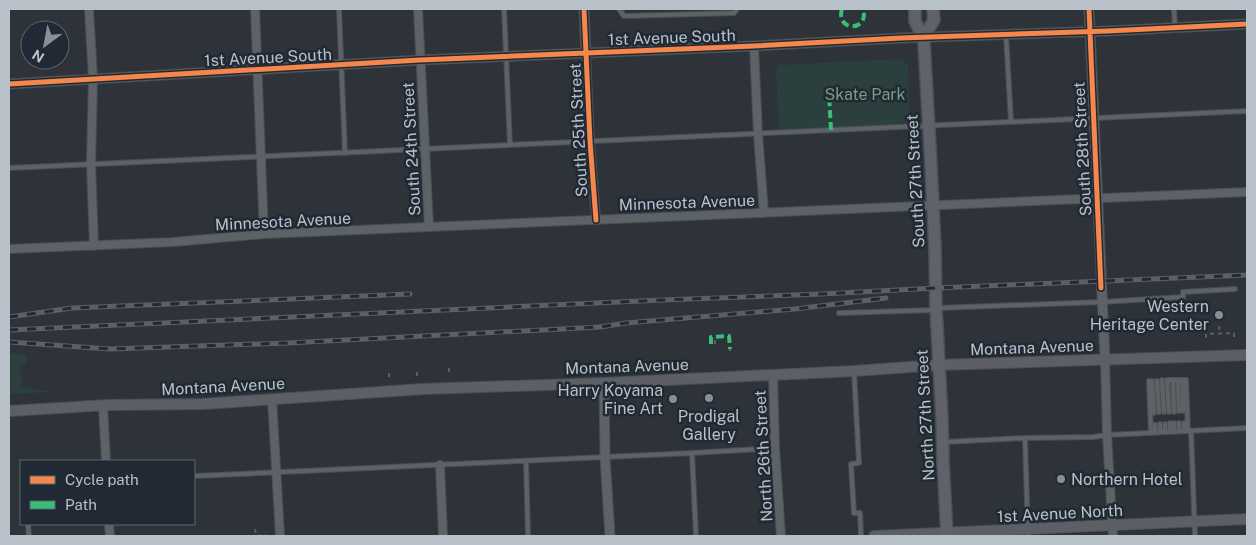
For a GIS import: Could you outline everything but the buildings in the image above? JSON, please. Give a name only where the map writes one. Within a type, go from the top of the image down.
[{"type":"main road","name":"South 27th Street","points":[[915,9],[915,21],[923,38],[936,293]]},
{"type":"main road","name":"South 27th Street","points":[[923,38],[934,20],[933,9]]},
{"type":"main road","name":"North 27th Street","points":[[936,293],[947,535]]},
{"type":"main road","name":"Montana Avenue","points":[[9,411],[103,406],[203,404],[423,389],[604,383],[938,365],[1247,355]]},
{"type":"main road","name":"1st Avenue North","points":[[874,536],[1028,533],[1112,525],[1247,519]]},
{"type":"street","points":[[89,9],[93,79],[91,164],[94,246]]},
{"type":"street","points":[[255,9],[264,234]]},
{"type":"street","name":"South 24th Street","points":[[418,9],[429,227]]},
{"type":"street","name":"South 25th Street","points":[[584,9],[590,142],[596,220]]},
{"type":"street","name":"South 28th Street","points":[[1088,9],[1105,359]]},
{"type":"street","name":"1st Avenue South","points":[[9,84],[420,60],[1247,24]]},
{"type":"street","points":[[754,46],[764,213]]},
{"type":"street","name":"Minnesota Avenue","points":[[9,249],[174,242],[264,234],[1247,192]]},
{"type":"street","points":[[1105,359],[1113,536]]},
{"type":"street","name":"North 26th Street","points":[[772,375],[781,536]]},
{"type":"street","points":[[604,383],[610,536]]},
{"type":"street","points":[[272,399],[280,536]]},
{"type":"street","points":[[103,406],[106,460]]},
{"type":"street","points":[[440,465],[443,536]]},
{"type":"lane","points":[[339,9],[345,153]]},
{"type":"lane","points":[[504,9],[510,145]]},
{"type":"lane","points":[[619,9],[624,16],[734,13],[737,9]]},
{"type":"lane","points":[[1174,9],[1175,28]]},
{"type":"lane","points":[[1006,34],[1011,122]]},
{"type":"lane","points":[[9,168],[1247,111]]},
{"type":"lane","points":[[839,313],[1183,298],[1183,292],[1235,289]]},
{"type":"lane","points":[[854,371],[859,464],[851,464],[854,513],[860,513],[861,536]]},
{"type":"lane","points":[[1162,380],[1171,412]]},
{"type":"lane","points":[[1172,432],[1186,380],[1174,380]]},
{"type":"lane","points":[[1171,412],[1174,380]]},
{"type":"lane","points":[[1171,412],[1174,380]]},
{"type":"lane","points":[[1153,381],[1171,412]]},
{"type":"lane","points":[[1153,381],[1172,432],[1194,521],[1194,536]]},
{"type":"lane","points":[[1153,381],[1154,412]]},
{"type":"lane","points":[[1172,432],[1174,423]]},
{"type":"lane","points":[[1172,432],[1174,423]]},
{"type":"lane","points":[[1172,432],[1174,423]]},
{"type":"lane","points":[[1157,424],[1172,432]]},
{"type":"lane","points":[[943,442],[1093,437],[1247,428]]},
{"type":"lane","points":[[1025,438],[1028,533]]},
{"type":"lane","points":[[195,476],[775,448]]},
{"type":"lane","points":[[692,453],[696,536]]},
{"type":"lane","points":[[526,461],[528,536]]},
{"type":"path","points":[[1220,326],[1220,334]]},
{"type":"path","points":[[1206,338],[1206,334],[1234,333],[1234,337]]},
{"type":"path","points":[[448,368],[449,376]]},
{"type":"path","points":[[417,372],[417,377]]},
{"type":"path","points":[[389,373],[389,378]]},
{"type":"path","points":[[255,529],[256,536],[266,535]]},
{"type":"green space","name":"Skate Park","points":[[900,59],[908,64],[910,125],[779,131],[776,70],[779,65]]},
{"type":"green space","points":[[9,354],[27,355],[26,364],[21,364],[19,376],[23,378],[21,386],[52,392],[9,394]]},
{"type":"railway","points":[[9,330],[1247,275]]},
{"type":"railway","points":[[9,317],[72,308],[410,294]]},
{"type":"railway","points":[[9,342],[110,349],[288,343],[600,327],[626,323],[795,309],[886,298]]},
{"type":"marked path","points":[[842,9],[841,17],[843,22],[852,26],[862,22],[864,17],[863,9]]},
{"type":"marked path","points":[[831,130],[829,93],[839,93]]},
{"type":"marked path","points":[[711,344],[711,337],[729,336],[730,349]]},
{"type":"cycle path","points":[[584,9],[590,141],[596,220]]},
{"type":"cycle path","points":[[1089,9],[1101,288]]},
{"type":"cycle path","points":[[9,84],[420,60],[1247,24]]},
{"type":"place","name":"Western Heritage Center","points":[[1219,315]]},
{"type":"place","name":"Prodigal Gallery","points":[[709,398]]},
{"type":"place","name":"Harry Koyama Fine Art","points":[[673,399]]},
{"type":"place","name":"Northern Hotel","points":[[1061,479]]}]
